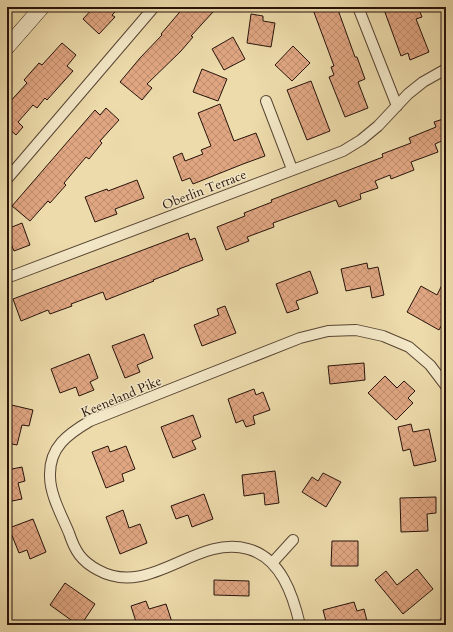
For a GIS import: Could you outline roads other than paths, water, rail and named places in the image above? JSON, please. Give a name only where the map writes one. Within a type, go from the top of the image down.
[{"type":"main road","points":[[7,47],[42,7]]},
{"type":"street","points":[[7,180],[154,7]]},
{"type":"street","points":[[358,7],[397,106]]},
{"type":"street","name":"Oberlin Terrace","points":[[7,276],[12,276],[343,151],[361,140],[378,126],[408,94],[423,82],[446,69]]},
{"type":"street","points":[[266,101],[292,169]]},
{"type":"street","name":"Keeneland Pike","points":[[300,625],[288,588],[273,562],[263,554],[248,549],[232,546],[213,549],[151,574],[135,578],[119,578],[104,573],[86,564],[74,547],[55,500],[50,482],[50,468],[57,448],[68,434],[90,420],[300,338],[328,331],[356,330],[383,336],[409,347],[430,365],[446,386]]},
{"type":"street","points":[[273,562],[293,540]]},
{"type":"street","points":[[443,625],[446,621]]}]
